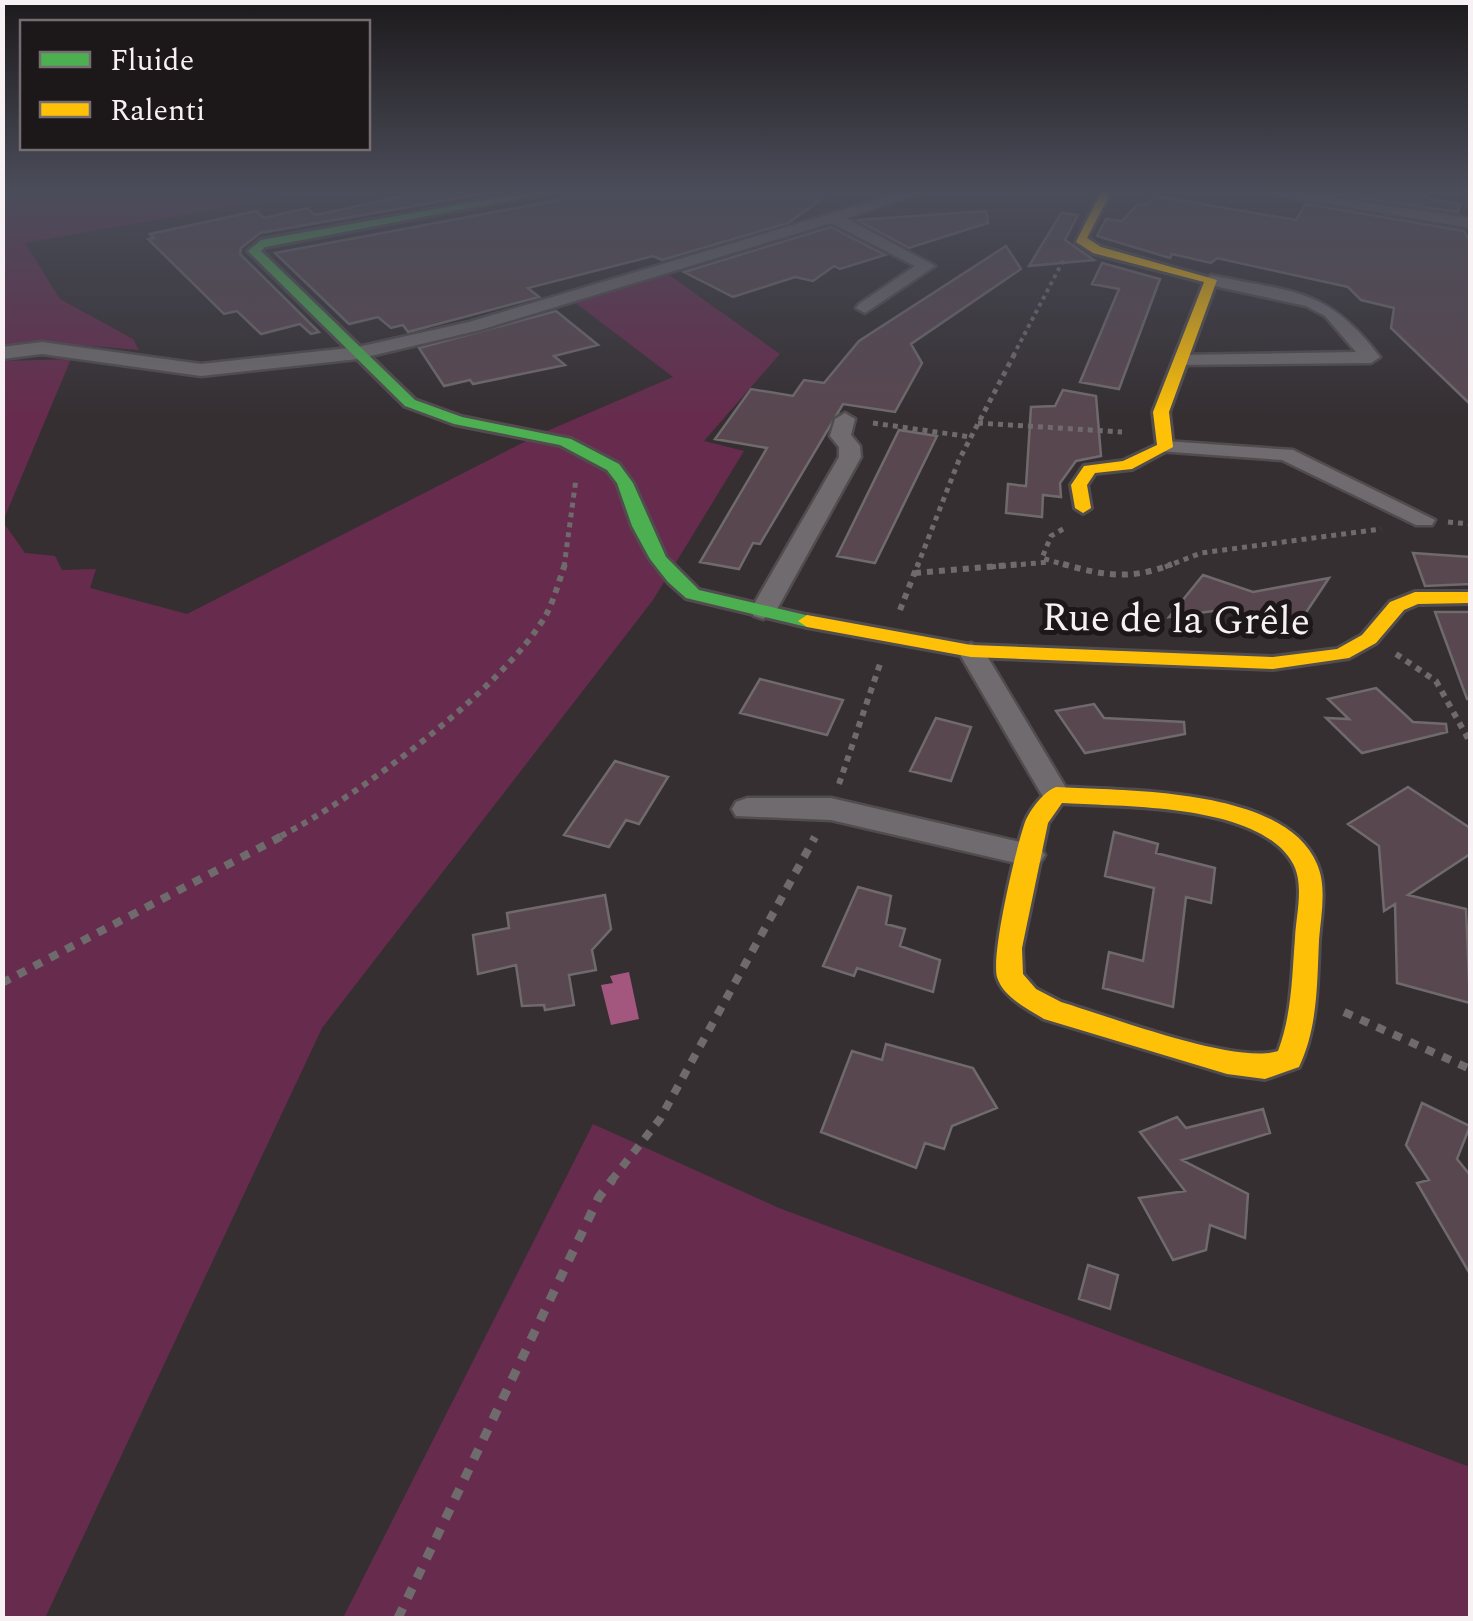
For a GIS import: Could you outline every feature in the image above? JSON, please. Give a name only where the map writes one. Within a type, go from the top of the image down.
[{"type":"street","name":"Rue de la Grêle","points":[[269,266],[358,353],[372,373],[430,413],[553,441],[586,451],[616,469],[627,483],[637,516],[666,572],[678,587],[714,601],[860,633],[971,650],[1273,663],[1342,654],[1369,639],[1398,606],[1415,598],[1470,598]]},
{"type":"street","points":[[2,352],[42,348],[200,370],[358,353],[474,326],[675,266]]},
{"type":"street","points":[[864,308],[926,266]]},
{"type":"street","points":[[1157,266],[1312,302],[1331,312],[1371,356],[1180,361]]},
{"type":"street","points":[[1164,441],[1161,412],[1211,280]]},
{"type":"street","points":[[762,611],[850,457],[850,446],[840,436],[845,420]]},
{"type":"street","points":[[1082,508],[1079,485],[1090,468],[1126,466],[1164,441],[1286,454],[1424,520]]},
{"type":"street","points":[[971,650],[1056,795]]},
{"type":"street","points":[[1056,795],[1228,811],[1262,823],[1300,855],[1310,880],[1304,1000],[1298,1040],[1289,1059],[1265,1068],[1227,1062],[1052,1011],[1027,996],[1010,978],[1009,948],[1037,821],[1056,795]]},
{"type":"street","points":[[747,809],[831,809],[1029,855]]},
{"type":"path","points":[[398,1618],[598,1197],[660,1120],[831,809],[914,572],[971,437],[1060,266]]},
{"type":"path","points":[[845,420],[971,437]]},
{"type":"path","points":[[978,423],[1164,441]]},
{"type":"path","points":[[2,982],[301,826],[449,720],[520,651],[558,589],[568,558],[577,483],[573,470],[544,454],[553,441]]},
{"type":"path","points":[[1082,508],[1079,522],[1051,536],[1042,558],[1103,576],[1141,576],[1200,553],[1332,539],[1424,520]]},
{"type":"path","points":[[914,572],[1050,562]]},
{"type":"path","points":[[1369,639],[1436,681],[1470,742]]},
{"type":"path","points":[[1304,1000],[1340,1010],[1470,1070]]},
{"type":"shaded area","points":[[2,266],[39,266],[60,299],[133,339],[139,350],[43,342],[3,347]]},
{"type":"shaded area","points":[[669,275],[780,354],[704,441],[744,451],[653,600],[322,1028],[45,1618],[2,1618],[3,522],[25,553],[55,556],[62,570],[96,569],[90,588],[187,614],[540,434],[673,377],[573,301]]},
{"type":"shaded area","points":[[71,359],[3,521],[3,361]]},
{"type":"shaded area","points":[[629,972],[639,1019],[611,1025],[601,985],[613,983],[610,976]]},
{"type":"shaded area","points":[[593,1124],[779,1208],[1470,1467],[1470,1618],[343,1618]]},
{"type":"building","points":[[175,266],[252,266],[319,332],[311,334],[300,324],[261,334],[237,311],[224,314]]},
{"type":"building","points":[[288,266],[615,266],[528,288],[539,297],[408,332],[403,325],[391,328],[378,317],[349,324]]},
{"type":"building","points":[[705,266],[851,266],[840,269],[834,266],[813,281],[795,277],[733,297],[684,272]]},
{"type":"building","points":[[976,266],[1019,266],[1021,269],[911,344],[922,363],[895,412],[843,404],[760,544],[753,543],[739,569],[700,562],[767,448],[715,439],[751,389],[793,396],[804,380],[824,383],[859,341]]},
{"type":"building","points":[[1101,266],[1160,279],[1119,389],[1080,382],[1119,289],[1092,284]]},
{"type":"building","points":[[1252,266],[1470,266],[1470,404],[1391,328],[1394,308],[1361,300],[1348,287]]},
{"type":"building","points":[[556,311],[598,345],[554,356],[565,365],[444,386],[419,348]]},
{"type":"building","points":[[1063,390],[1096,396],[1101,456],[1076,461],[1060,483],[1061,497],[1043,495],[1042,517],[1006,513],[1008,484],[1026,486],[1031,407],[1055,406]]},
{"type":"building","points":[[899,430],[937,436],[875,563],[837,556]]},
{"type":"building","points":[[1413,553],[1470,557],[1470,584],[1425,586]]},
{"type":"building","points":[[1203,575],[1253,592],[1329,578],[1293,632],[1228,609],[1169,617]]},
{"type":"building","points":[[1435,612],[1470,612],[1470,698],[1467,699]]},
{"type":"building","points":[[760,679],[843,700],[827,735],[740,713]]},
{"type":"building","points":[[1376,688],[1413,722],[1446,724],[1447,732],[1362,753],[1326,718],[1349,719],[1328,699]]},
{"type":"building","points":[[1094,704],[1104,718],[1184,722],[1185,734],[1085,753],[1056,711]]},
{"type":"building","points":[[936,718],[971,727],[951,781],[910,771]]},
{"type":"building","points":[[615,761],[668,777],[639,824],[626,820],[609,847],[564,835]]},
{"type":"building","points":[[1408,787],[1470,828],[1470,854],[1408,895],[1466,909],[1470,1003],[1397,983],[1395,904],[1384,911],[1379,846],[1348,824]]},
{"type":"building","points":[[1114,832],[1158,844],[1156,853],[1215,868],[1211,903],[1186,897],[1173,1007],[1103,988],[1109,952],[1143,961],[1154,888],[1105,876]]},
{"type":"building","points":[[858,887],[891,896],[886,924],[905,929],[900,946],[940,960],[933,992],[857,968],[854,976],[823,966]]},
{"type":"building","points":[[605,895],[611,929],[592,950],[596,970],[569,975],[574,1005],[545,1010],[544,1005],[522,1006],[516,965],[478,974],[473,935],[509,928],[507,913]]},
{"type":"building","points":[[886,1044],[973,1068],[997,1108],[952,1126],[944,1149],[925,1143],[916,1168],[821,1132],[852,1051],[882,1060]]},
{"type":"building","points":[[1422,1103],[1470,1126],[1457,1159],[1470,1175],[1470,1274],[1417,1183],[1429,1180],[1406,1145]]},
{"type":"building","points":[[1263,1109],[1270,1133],[1182,1160],[1248,1194],[1245,1238],[1210,1225],[1206,1250],[1173,1260],[1139,1198],[1185,1191],[1140,1132],[1177,1117],[1186,1128]]},
{"type":"building","points":[[1088,1265],[1118,1275],[1110,1309],[1079,1299]]},
{"type":"traffic: fast","points":[[269,266],[410,403],[460,421],[566,442],[613,467],[625,483],[658,559],[693,594],[807,621]]},
{"type":"traffic: slow","points":[[1083,508],[1079,485],[1090,469],[1126,466],[1165,447],[1161,412],[1211,280],[1156,266]]},
{"type":"traffic: slow","points":[[807,621],[971,651],[1273,663],[1342,654],[1369,639],[1397,606],[1415,598],[1470,598]]},
{"type":"traffic: slow","points":[[1056,795],[1152,801],[1223,812],[1282,836],[1301,856],[1310,886],[1309,908],[1303,1000],[1289,1059],[1265,1067],[1227,1062],[1053,1011],[1027,996],[1010,977],[1009,948],[1037,821],[1056,795]]}]
